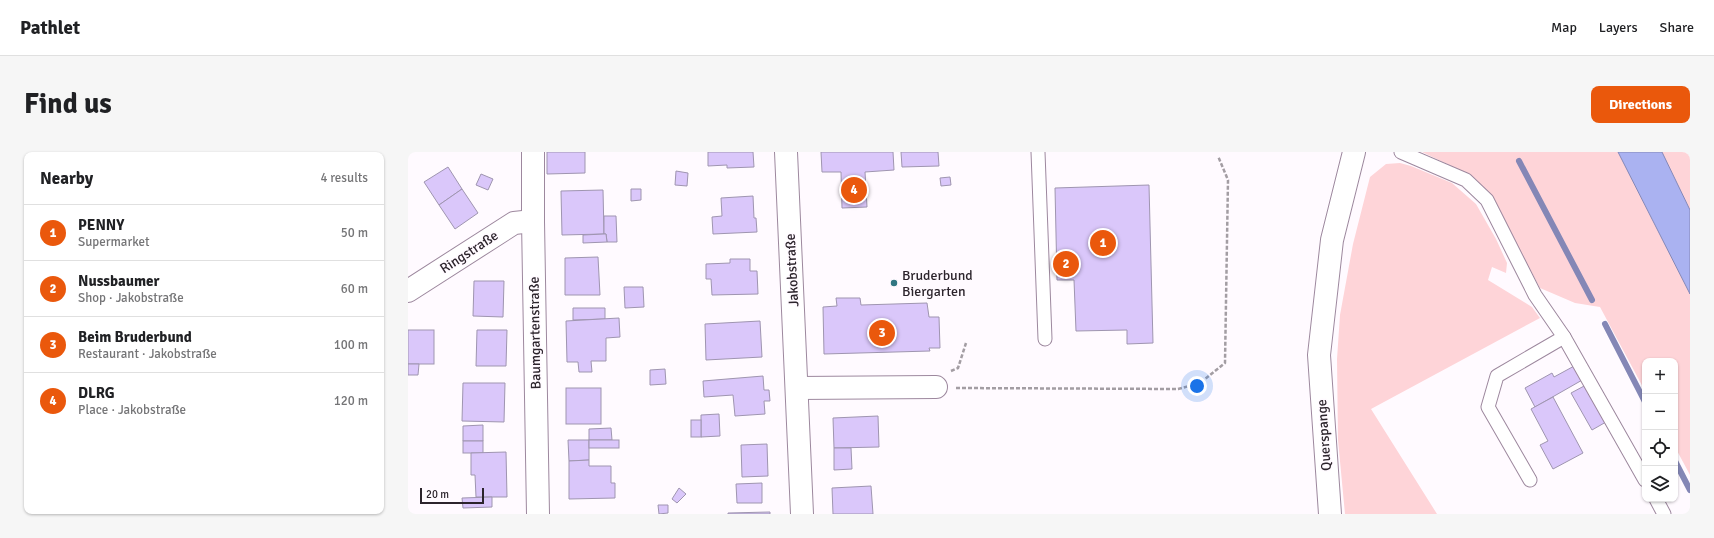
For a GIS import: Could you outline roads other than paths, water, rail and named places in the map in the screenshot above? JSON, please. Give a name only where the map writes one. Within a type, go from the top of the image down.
[{"type":"street","name":"Baumgartenstraße","points":[[533,152],[538,514]]},
{"type":"street","name":"Jakobstraße","points":[[786,152],[798,388],[802,514]]},
{"type":"street","name":"Querspange","points":[[1330,514],[1319,355],[1332,240],[1354,152]]},
{"type":"street","name":"Ringstraße","points":[[408,291],[514,223],[533,221]]},
{"type":"street","points":[[798,388],[936,387]]},
{"type":"lane","points":[[1038,152],[1045,339]]},
{"type":"lane","points":[[1401,152],[1466,180],[1487,200],[1535,295],[1564,337],[1642,475]]},
{"type":"lane","points":[[1530,480],[1488,407],[1496,376],[1564,337]]},
{"type":"lane","points":[[1658,502],[1664,514]]},
{"type":"water","points":[[1618,152],[1662,152],[1690,210],[1690,294]]},
{"type":"waterway","points":[[1519,161],[1592,300]]},
{"type":"waterway","points":[[1605,324],[1642,396]]},
{"type":"waterway","points":[[1678,466],[1690,490]]},
{"type":"place","name":"DLRG","points":[[854,190]]},
{"type":"place","name":"PENNY","points":[[1103,243]]},
{"type":"place","name":"Nussbaumer","points":[[1066,264]]},
{"type":"place","name":"Bruderbund Biergarten","points":[[894,283]]},
{"type":"place","name":"Beim Bruderbund","points":[[882,333]]}]
